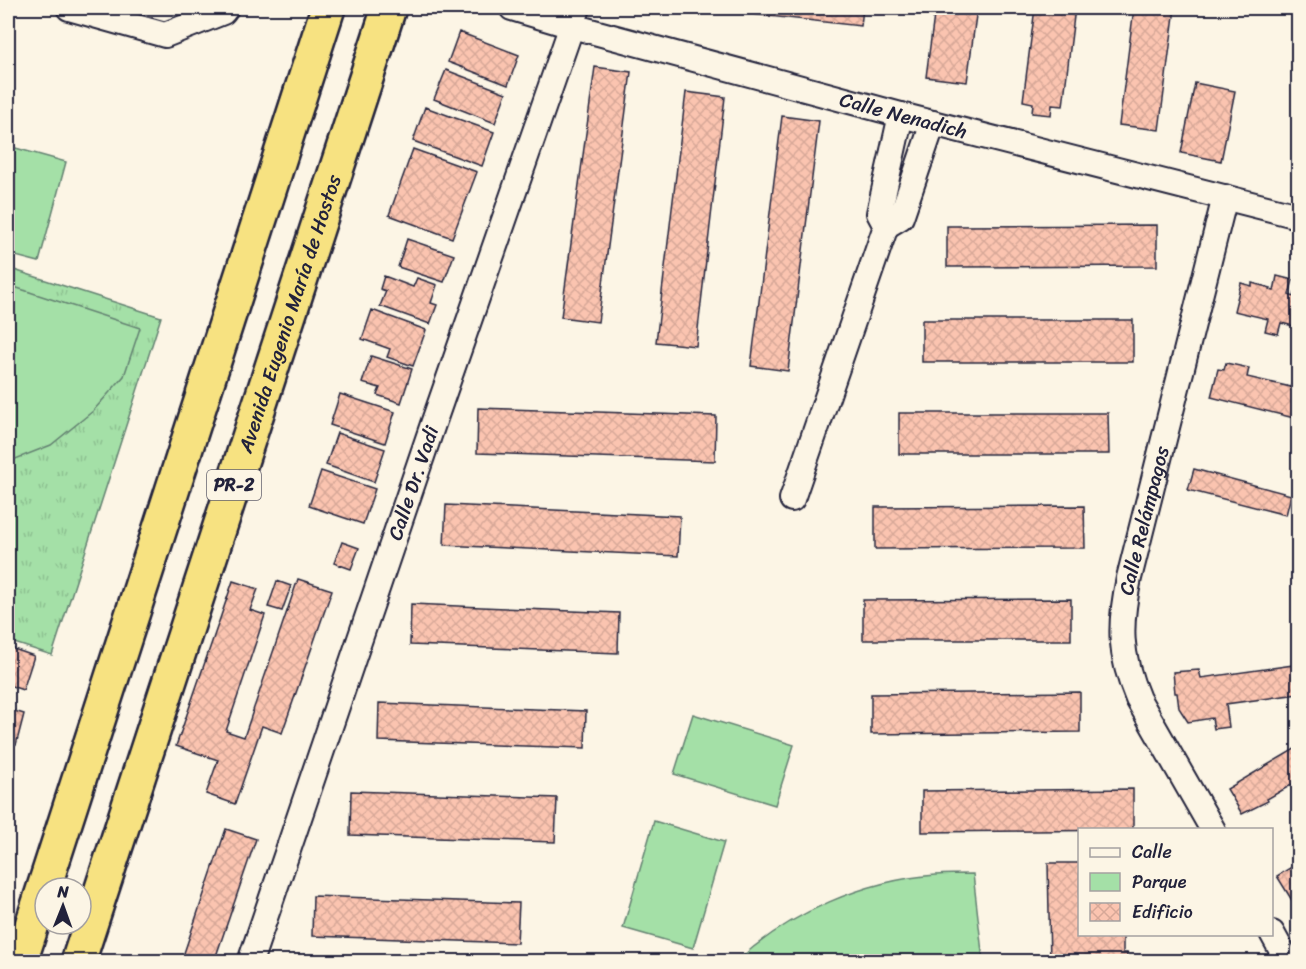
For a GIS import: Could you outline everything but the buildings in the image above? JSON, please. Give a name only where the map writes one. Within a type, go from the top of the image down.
[{"type":"highway","name":"PR-2","points":[[20,962],[328,8]]},
{"type":"highway","name":"Avenida Eugenio María de Hostos","points":[[78,962],[390,8]]},
{"type":"street","points":[[69,8],[165,35],[223,12],[226,8]]},
{"type":"street","name":"Calle Nenadich","points":[[512,8],[575,17],[901,115],[1299,216]]},
{"type":"street","name":"Calle Dr. Vadi","points":[[250,962],[429,435],[575,17]]},
{"type":"street","points":[[886,226],[879,213],[901,115]]},
{"type":"street","points":[[792,500],[886,226],[902,217],[933,123]]},
{"type":"street","name":"Calle Relámpagos","points":[[1212,828],[1138,699],[1128,671],[1122,635],[1122,609],[1226,197]]},
{"type":"street","points":[[1273,935],[1288,962]]},
{"type":"green space","points":[[12,147],[66,162],[39,262],[8,254],[8,162]]},
{"type":"green space","points":[[8,268],[161,317],[52,655],[8,641]]},
{"type":"green space","points":[[8,285],[140,328],[124,376],[93,411],[51,445],[8,462]]},
{"type":"green space","points":[[693,714],[794,745],[775,805],[674,774]]},
{"type":"green space","points":[[654,821],[724,842],[693,948],[623,928]]},
{"type":"green space","points":[[973,874],[983,961],[737,961],[780,928],[829,902],[855,892],[909,878]]}]
